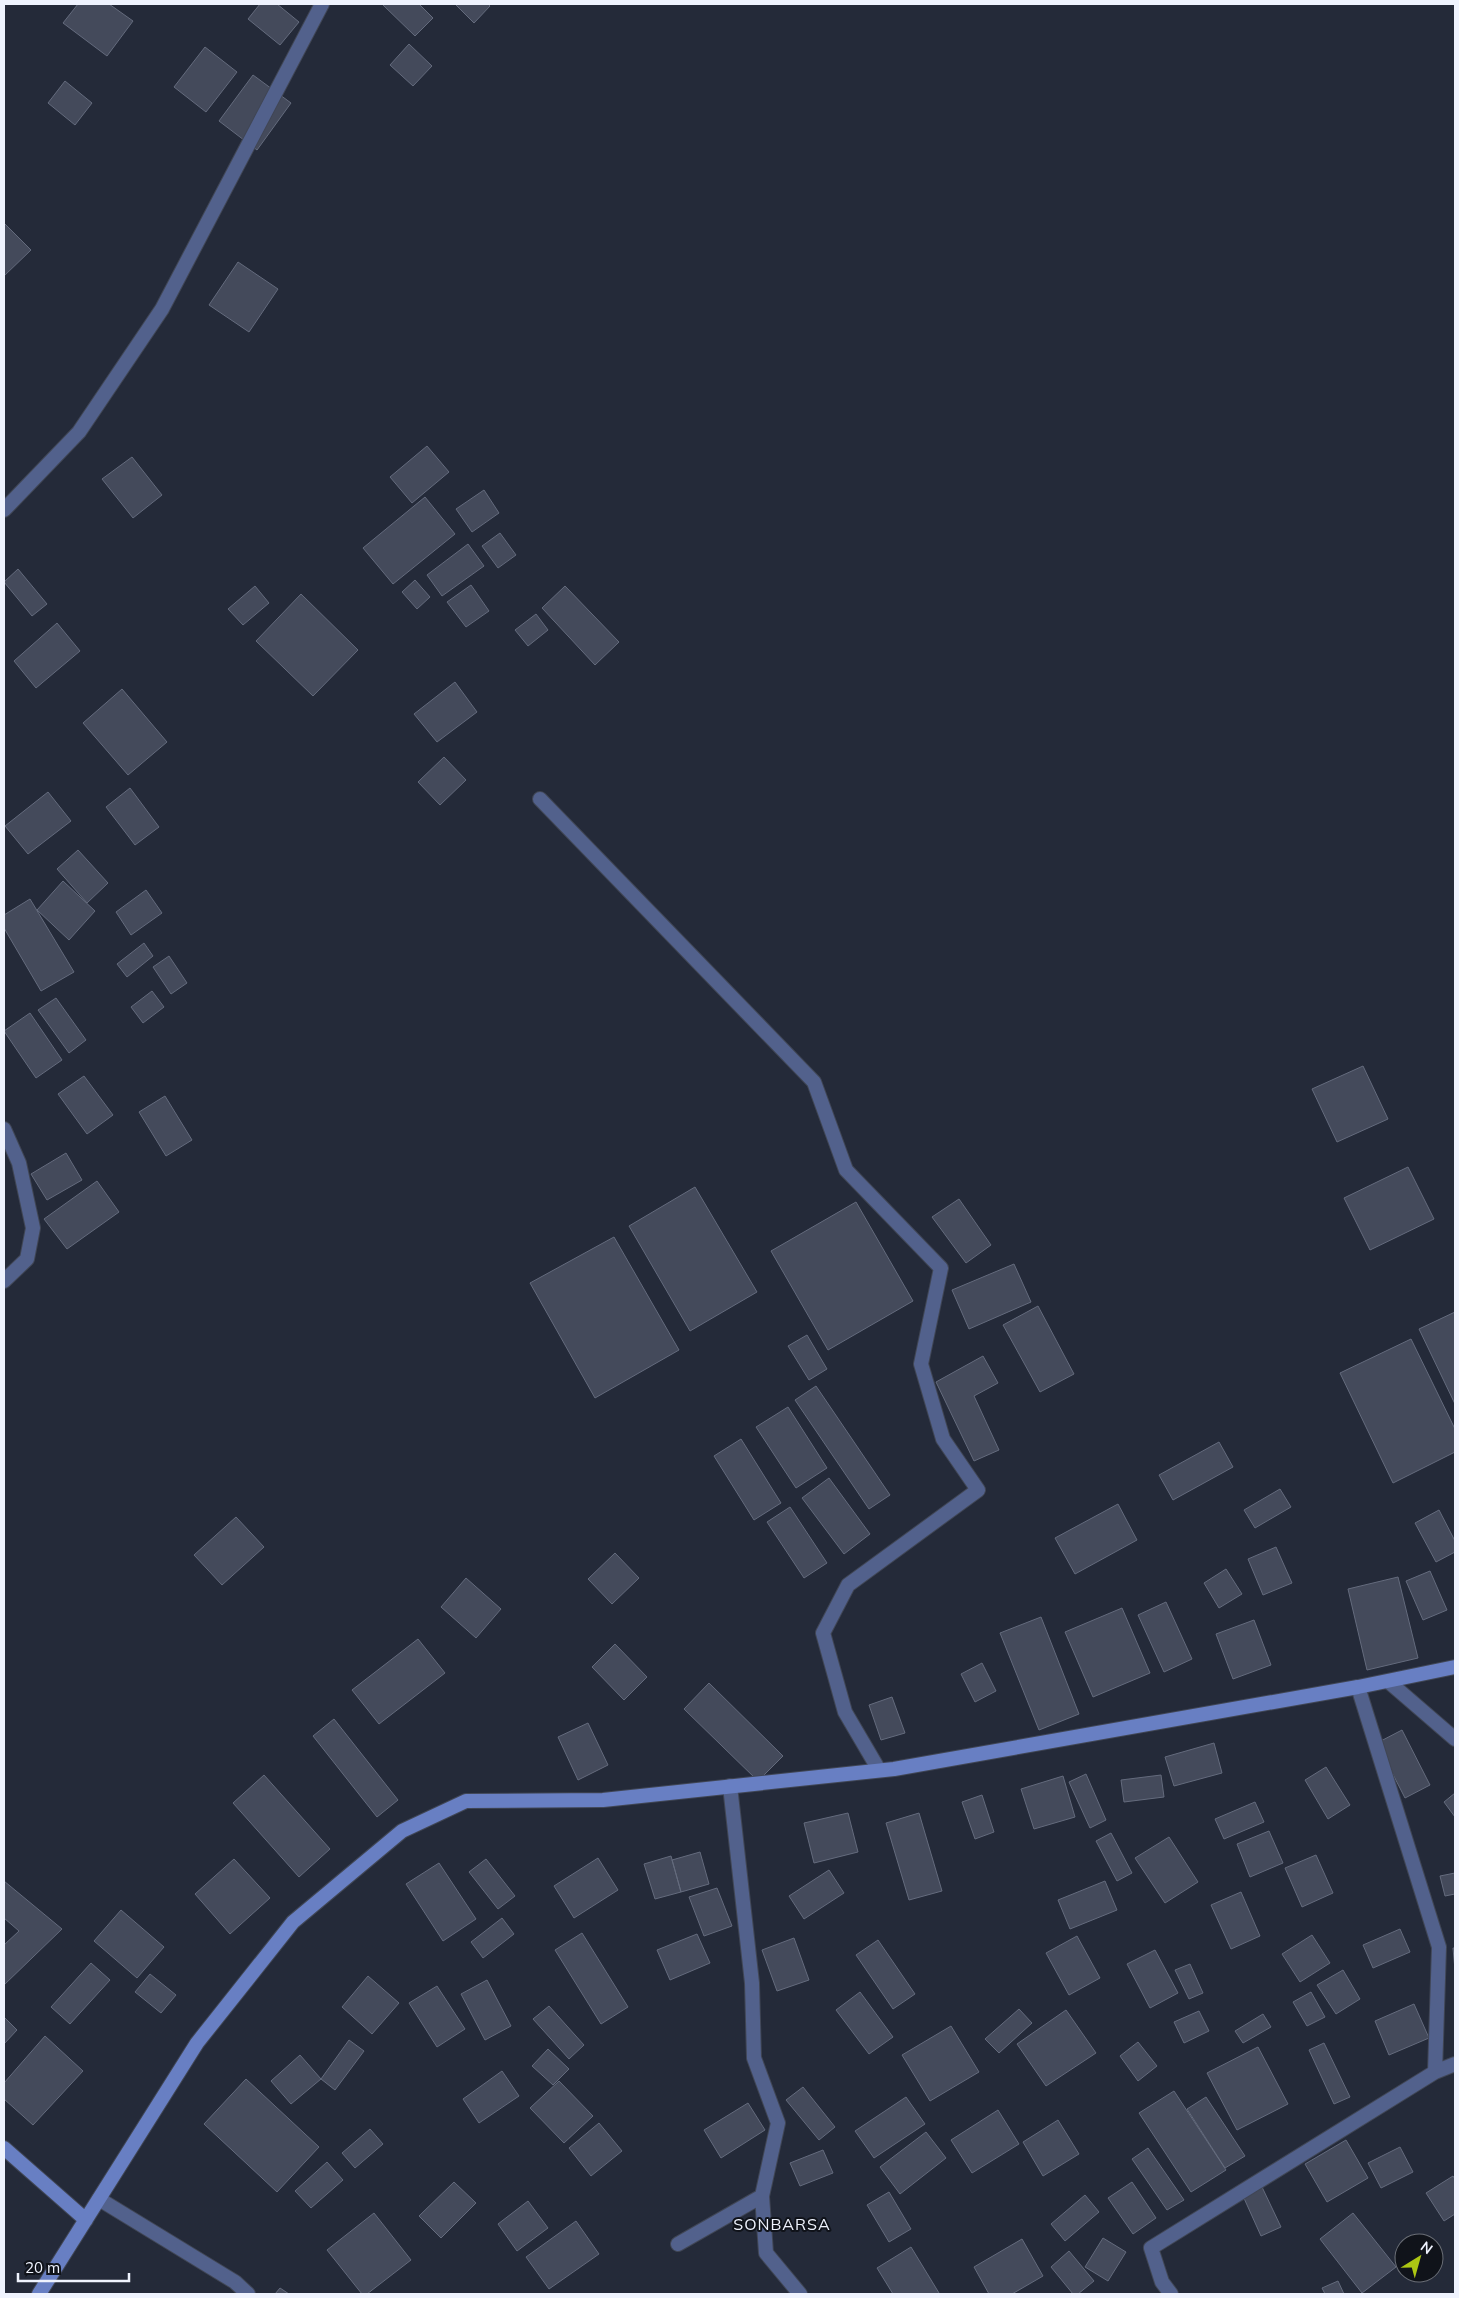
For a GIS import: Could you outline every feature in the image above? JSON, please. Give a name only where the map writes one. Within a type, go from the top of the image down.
[{"type":"main road","points":[[39,2294],[197,2043],[293,1922],[402,1831],[466,1801],[603,1800],[880,1770],[1358,1688],[1455,1667]]},
{"type":"main road","points":[[4,2148],[86,2220]]},
{"type":"street","points":[[4,510],[78,432],[162,309],[322,4]]},
{"type":"street","points":[[540,799],[814,1082],[846,1170],[941,1268],[921,1364],[943,1439],[978,1490],[848,1585],[823,1633],[845,1712],[880,1770]]},
{"type":"street","points":[[4,1129],[19,1163],[33,1228],[27,1258],[4,1281]]},
{"type":"street","points":[[1389,1682],[1455,1739]]},
{"type":"street","points":[[1358,1688],[1439,1947],[1435,2072]]},
{"type":"street","points":[[730,1786],[752,1983],[754,2058],[778,2123],[762,2196],[766,2253],[800,2294]]},
{"type":"street","points":[[1171,2294],[1162,2282],[1150,2248],[1435,2072],[1455,2064]]},
{"type":"street","points":[[678,2244],[762,2196]]},
{"type":"street","points":[[99,2198],[235,2282],[248,2294]]},
{"type":"building","points":[[78,4],[109,4],[133,21],[107,56],[63,23]]},
{"type":"building","points":[[260,4],[277,4],[299,22],[280,45],[248,19]]},
{"type":"building","points":[[382,4],[419,4],[433,18],[415,36]]},
{"type":"building","points":[[455,4],[488,4],[490,6],[474,23]]},
{"type":"building","points":[[409,44],[432,66],[413,86],[390,65]]},
{"type":"building","points":[[205,47],[237,72],[206,112],[174,87]]},
{"type":"building","points":[[253,75],[291,103],[257,150],[219,121]]},
{"type":"building","points":[[65,81],[92,103],[75,125],[48,103]]},
{"type":"building","points":[[4,223],[31,250],[4,276]]},
{"type":"building","points":[[238,262],[278,289],[249,332],[209,305]]},
{"type":"building","points":[[427,446],[449,472],[412,503],[390,477]]},
{"type":"building","points":[[132,457],[162,495],[133,518],[102,479]]},
{"type":"building","points":[[484,490],[499,513],[472,532],[456,509]]},
{"type":"building","points":[[425,497],[455,534],[393,584],[363,548]]},
{"type":"building","points":[[500,533],[516,555],[498,568],[482,546]]},
{"type":"building","points":[[468,544],[484,566],[442,596],[427,575]]},
{"type":"building","points":[[18,569],[47,604],[32,616],[4,582]]},
{"type":"building","points":[[415,580],[430,597],[417,609],[402,592]]},
{"type":"building","points":[[471,585],[489,611],[466,627],[447,602]]},
{"type":"building","points":[[255,586],[269,603],[243,625],[228,609]]},
{"type":"building","points":[[565,586],[619,642],[595,665],[542,608]]},
{"type":"building","points":[[301,594],[358,650],[313,696],[256,641]]},
{"type":"building","points":[[536,614],[548,630],[528,646],[515,630]]},
{"type":"building","points":[[57,623],[80,651],[36,688],[14,661]]},
{"type":"building","points":[[455,682],[477,712],[437,742],[414,714]]},
{"type":"building","points":[[122,689],[167,742],[128,775],[83,723]]},
{"type":"building","points":[[444,757],[466,780],[440,805],[418,782]]},
{"type":"building","points":[[130,788],[159,827],[135,845],[106,807]]},
{"type":"building","points":[[48,792],[71,821],[28,854],[5,826]]},
{"type":"building","points":[[78,850],[108,883],[87,903],[57,869]]},
{"type":"building","points":[[63,881],[95,911],[69,940],[37,910]]},
{"type":"building","points":[[146,890],[162,913],[131,935],[116,912]]},
{"type":"building","points":[[30,899],[74,972],[41,991],[4,928],[4,915]]},
{"type":"building","points":[[144,943],[153,956],[127,977],[117,964]]},
{"type":"building","points":[[169,956],[187,983],[171,994],[153,967]]},
{"type":"building","points":[[152,991],[164,1007],[143,1023],[131,1007]]},
{"type":"building","points":[[56,998],[86,1040],[69,1053],[38,1010]]},
{"type":"building","points":[[30,1013],[62,1060],[36,1078],[4,1031]]},
{"type":"building","points":[[1363,1066],[1388,1119],[1337,1142],[1312,1089]]},
{"type":"building","points":[[84,1076],[113,1115],[87,1134],[58,1094]]},
{"type":"building","points":[[165,1096],[192,1140],[166,1156],[139,1112]]},
{"type":"building","points":[[66,1153],[82,1180],[47,1200],[31,1174]]},
{"type":"building","points":[[1408,1167],[1434,1219],[1370,1250],[1344,1198]]},
{"type":"building","points":[[97,1181],[119,1212],[67,1249],[44,1219]]},
{"type":"building","points":[[695,1187],[757,1292],[690,1331],[629,1226]]},
{"type":"building","points":[[959,1199],[991,1245],[966,1263],[932,1217]]},
{"type":"building","points":[[856,1202],[913,1301],[828,1350],[771,1251]]},
{"type":"building","points":[[614,1237],[679,1350],[595,1398],[530,1283]]},
{"type":"building","points":[[1014,1264],[1031,1302],[969,1329],[952,1290]]},
{"type":"building","points":[[1038,1306],[1074,1374],[1040,1392],[1003,1325]]},
{"type":"building","points":[[1455,1312],[1455,1404],[1419,1329]]},
{"type":"building","points":[[807,1335],[827,1369],[809,1380],[788,1346]]},
{"type":"building","points":[[1411,1339],[1455,1429],[1455,1452],[1393,1483],[1340,1373]]},
{"type":"building","points":[[983,1356],[998,1383],[974,1396],[999,1450],[974,1461],[936,1382]]},
{"type":"building","points":[[816,1386],[890,1495],[869,1509],[795,1400]]},
{"type":"building","points":[[788,1407],[827,1468],[796,1488],[756,1427]]},
{"type":"building","points":[[741,1439],[781,1503],[754,1520],[714,1456]]},
{"type":"building","points":[[1219,1442],[1233,1467],[1173,1500],[1159,1475]]},
{"type":"building","points":[[829,1478],[870,1534],[844,1554],[802,1498]]},
{"type":"building","points":[[1280,1489],[1291,1507],[1255,1528],[1244,1510]]},
{"type":"building","points":[[1118,1504],[1137,1540],[1075,1574],[1055,1538]]},
{"type":"building","points":[[790,1507],[827,1563],[804,1578],[767,1522]]},
{"type":"building","points":[[1439,1510],[1455,1541],[1455,1552],[1436,1562],[1415,1523]]},
{"type":"building","points":[[236,1517],[264,1547],[222,1585],[194,1555]]},
{"type":"building","points":[[1276,1547],[1292,1583],[1263,1595],[1248,1559]]},
{"type":"building","points":[[615,1553],[639,1578],[612,1604],[588,1579]]},
{"type":"building","points":[[1226,1569],[1242,1594],[1219,1608],[1204,1583]]},
{"type":"building","points":[[1430,1571],[1447,1610],[1423,1620],[1406,1581]]},
{"type":"building","points":[[1398,1577],[1418,1658],[1367,1670],[1348,1589]]},
{"type":"building","points":[[466,1578],[501,1609],[476,1638],[441,1607]]},
{"type":"building","points":[[1166,1602],[1192,1659],[1164,1672],[1138,1615]]},
{"type":"building","points":[[1122,1608],[1150,1673],[1093,1697],[1065,1632]]},
{"type":"building","points":[[1041,1617],[1079,1714],[1039,1730],[1000,1633]]},
{"type":"building","points":[[1254,1620],[1271,1665],[1233,1679],[1216,1634]]},
{"type":"building","points":[[418,1639],[445,1673],[379,1724],[352,1690]]},
{"type":"building","points":[[615,1644],[647,1677],[624,1700],[592,1667]]},
{"type":"building","points":[[982,1663],[996,1691],[975,1702],[961,1674]]},
{"type":"building","points":[[709,1683],[783,1756],[758,1781],[684,1709]]},
{"type":"building","points":[[892,1697],[905,1733],[881,1740],[869,1705]]},
{"type":"building","points":[[334,1719],[398,1800],[377,1817],[313,1736]]},
{"type":"building","points":[[588,1723],[608,1765],[578,1780],[558,1737]]},
{"type":"building","points":[[1402,1730],[1430,1785],[1405,1798],[1377,1743]]},
{"type":"building","points":[[1214,1743],[1222,1773],[1174,1786],[1165,1757]]},
{"type":"building","points":[[1326,1767],[1350,1805],[1328,1819],[1305,1780]]},
{"type":"building","points":[[1086,1774],[1106,1820],[1090,1828],[1069,1782]]},
{"type":"building","points":[[264,1775],[330,1849],[299,1877],[233,1803]]},
{"type":"building","points":[[1161,1775],[1164,1797],[1124,1802],[1121,1780]]},
{"type":"building","points":[[1063,1776],[1075,1817],[1034,1829],[1021,1789]]},
{"type":"building","points":[[1455,1793],[1455,1817],[1444,1802]]},
{"type":"building","points":[[982,1795],[994,1832],[975,1839],[962,1802]]},
{"type":"building","points":[[1255,1802],[1264,1822],[1224,1839],[1215,1819]]},
{"type":"building","points":[[848,1813],[858,1852],[814,1863],[804,1823]]},
{"type":"building","points":[[919,1813],[942,1891],[909,1900],[886,1823]]},
{"type":"building","points":[[1269,1831],[1283,1863],[1250,1877],[1237,1844]]},
{"type":"building","points":[[1111,1833],[1132,1873],[1117,1881],[1096,1841]]},
{"type":"building","points":[[1169,1837],[1198,1882],[1165,1903],[1135,1858]]},
{"type":"building","points":[[700,1852],[709,1884],[681,1892],[672,1860]]},
{"type":"building","points":[[1316,1855],[1333,1893],[1302,1907],[1285,1868]]},
{"type":"building","points":[[671,1856],[681,1892],[655,1899],[644,1864]]},
{"type":"building","points":[[598,1858],[618,1890],[574,1918],[554,1886]]},
{"type":"building","points":[[234,1859],[270,1898],[230,1934],[195,1894]]},
{"type":"building","points":[[486,1859],[515,1896],[498,1909],[469,1872]]},
{"type":"building","points":[[439,1863],[476,1919],[443,1941],[406,1884]]},
{"type":"building","points":[[829,1870],[844,1893],[804,1919],[789,1896]]},
{"type":"building","points":[[1455,1873],[1455,1894],[1445,1896],[1440,1876]]},
{"type":"building","points":[[4,1881],[62,1929],[4,1985],[4,1945],[19,1931],[4,1918]]},
{"type":"building","points":[[1105,1881],[1117,1910],[1070,1929],[1058,1900]]},
{"type":"building","points":[[717,1888],[732,1926],[704,1936],[689,1897]]},
{"type":"building","points":[[1241,1892],[1260,1936],[1231,1949],[1211,1905]]},
{"type":"building","points":[[121,1910],[164,1947],[137,1978],[94,1941]]},
{"type":"building","points":[[502,1918],[514,1934],[483,1958],[471,1942]]},
{"type":"building","points":[[1400,1929],[1410,1952],[1373,1968],[1363,1945]]},
{"type":"building","points":[[582,1933],[628,2007],[601,2024],[555,1950]]},
{"type":"building","points":[[697,1934],[710,1963],[670,1980],[657,1950]]},
{"type":"building","points":[[1312,1935],[1330,1963],[1300,1982],[1282,1954]]},
{"type":"building","points":[[1077,1936],[1100,1978],[1069,1995],[1046,1953]]},
{"type":"building","points":[[794,1938],[809,1980],[777,1991],[762,1950]]},
{"type":"building","points":[[878,1940],[915,1994],[893,2009],[856,1955]]},
{"type":"building","points":[[1453,1948],[1455,1948],[1455,1970]]},
{"type":"building","points":[[1155,1950],[1178,1993],[1150,2008],[1127,1964]]},
{"type":"building","points":[[91,1963],[110,1980],[70,2024],[51,2007]]},
{"type":"building","points":[[1190,1964],[1203,1993],[1189,1999],[1175,1970]]},
{"type":"building","points":[[1343,1970],[1360,1999],[1336,2014],[1317,1985]]},
{"type":"building","points":[[150,1974],[176,1995],[161,2013],[135,1992]]},
{"type":"building","points":[[368,1976],[399,2003],[372,2034],[342,2007]]},
{"type":"building","points":[[487,1980],[511,2026],[485,2040],[461,1994]]},
{"type":"building","points":[[437,1986],[465,2029],[437,2047],[409,2003]]},
{"type":"building","points":[[860,1992],[893,2037],[869,2054],[836,2010]]},
{"type":"building","points":[[1311,1992],[1325,2017],[1307,2026],[1293,2002]]},
{"type":"building","points":[[1414,2004],[1429,2038],[1389,2055],[1375,2021]]},
{"type":"building","points":[[549,2006],[584,2045],[569,2059],[533,2019]]},
{"type":"building","points":[[1019,2009],[1032,2023],[999,2053],[985,2039]]},
{"type":"building","points":[[1066,2010],[1096,2053],[1046,2086],[1017,2044]]},
{"type":"building","points":[[1199,2011],[1209,2031],[1184,2043],[1174,2022]]},
{"type":"building","points":[[1263,2014],[1271,2027],[1243,2043],[1235,2031]]},
{"type":"building","points":[[4,2017],[17,2030],[4,2044]]},
{"type":"building","points":[[951,2026],[979,2072],[930,2101],[902,2055]]},
{"type":"building","points":[[45,2036],[83,2071],[33,2125],[4,2099],[4,2083]]},
{"type":"building","points":[[349,2040],[364,2051],[335,2090],[321,2079]]},
{"type":"building","points":[[1138,2042],[1157,2066],[1138,2081],[1120,2056]]},
{"type":"building","points":[[1324,2043],[1350,2097],[1334,2104],[1309,2050]]},
{"type":"building","points":[[1258,2047],[1288,2104],[1237,2130],[1207,2073]]},
{"type":"building","points":[[548,2049],[569,2069],[553,2085],[532,2066]]},
{"type":"building","points":[[300,2055],[321,2079],[291,2104],[271,2081]]},
{"type":"building","points":[[502,2071],[519,2096],[479,2123],[463,2099]]},
{"type":"building","points":[[246,2079],[319,2147],[277,2192],[204,2124]]},
{"type":"building","points":[[559,2081],[593,2116],[564,2143],[530,2108]]},
{"type":"building","points":[[803,2087],[835,2127],[819,2140],[786,2100]]},
{"type":"building","points":[[1174,2091],[1226,2170],[1191,2192],[1139,2113]]},
{"type":"building","points":[[906,2097],[925,2124],[874,2158],[855,2131]]},
{"type":"building","points":[[1206,2097],[1245,2156],[1225,2168],[1187,2109]]},
{"type":"building","points":[[748,2103],[765,2130],[721,2158],[704,2130]]},
{"type":"building","points":[[998,2110],[1019,2144],[972,2173],[951,2140]]},
{"type":"building","points":[[1058,2120],[1079,2154],[1043,2176],[1023,2142]]},
{"type":"building","points":[[599,2123],[622,2151],[591,2176],[569,2148]]},
{"type":"building","points":[[370,2129],[383,2144],[355,2168],[342,2153]]},
{"type":"building","points":[[926,2132],[946,2158],[900,2194],[880,2167]]},
{"type":"building","points":[[1346,2140],[1368,2178],[1327,2202],[1305,2164]]},
{"type":"building","points":[[1400,2147],[1413,2172],[1381,2188],[1368,2163]]},
{"type":"building","points":[[1148,2148],[1184,2200],[1167,2210],[1132,2159]]},
{"type":"building","points":[[823,2150],[833,2173],[800,2186],[790,2163]]},
{"type":"building","points":[[327,2162],[343,2180],[311,2208],[295,2191]]},
{"type":"building","points":[[1453,2176],[1455,2179],[1455,2214],[1444,2221],[1426,2193]]},
{"type":"building","points":[[454,2182],[476,2203],[441,2238],[419,2216]]},
{"type":"building","points":[[1132,2182],[1156,2218],[1133,2234],[1108,2198]]},
{"type":"building","points":[[1262,2187],[1281,2227],[1261,2236],[1243,2196]]},
{"type":"building","points":[[889,2192],[911,2229],[889,2242],[867,2205]]},
{"type":"building","points":[[1085,2195],[1099,2212],[1065,2241],[1051,2224]]},
{"type":"building","points":[[528,2201],[548,2228],[517,2251],[498,2224]]},
{"type":"building","points":[[374,2213],[411,2260],[367,2294],[362,2294],[327,2250]]},
{"type":"building","points":[[1353,2213],[1394,2264],[1394,2269],[1362,2293],[1320,2239]]},
{"type":"building","points":[[576,2221],[599,2254],[549,2289],[526,2257]]},
{"type":"building","points":[[1103,2238],[1126,2252],[1108,2281],[1085,2267]]},
{"type":"building","points":[[1022,2239],[1043,2276],[1012,2294],[989,2294],[974,2267]]},
{"type":"building","points":[[911,2247],[938,2294],[893,2294],[877,2268]]},
{"type":"building","points":[[1069,2251],[1094,2281],[1078,2294],[1073,2294],[1051,2267]]},
{"type":"building","points":[[1338,2281],[1344,2294],[1325,2294],[1322,2288]]},
{"type":"building","points":[[280,2288],[289,2294],[275,2294]]},
{"type":"district","name":"SONBARSA","points":[[782,2224]]}]
